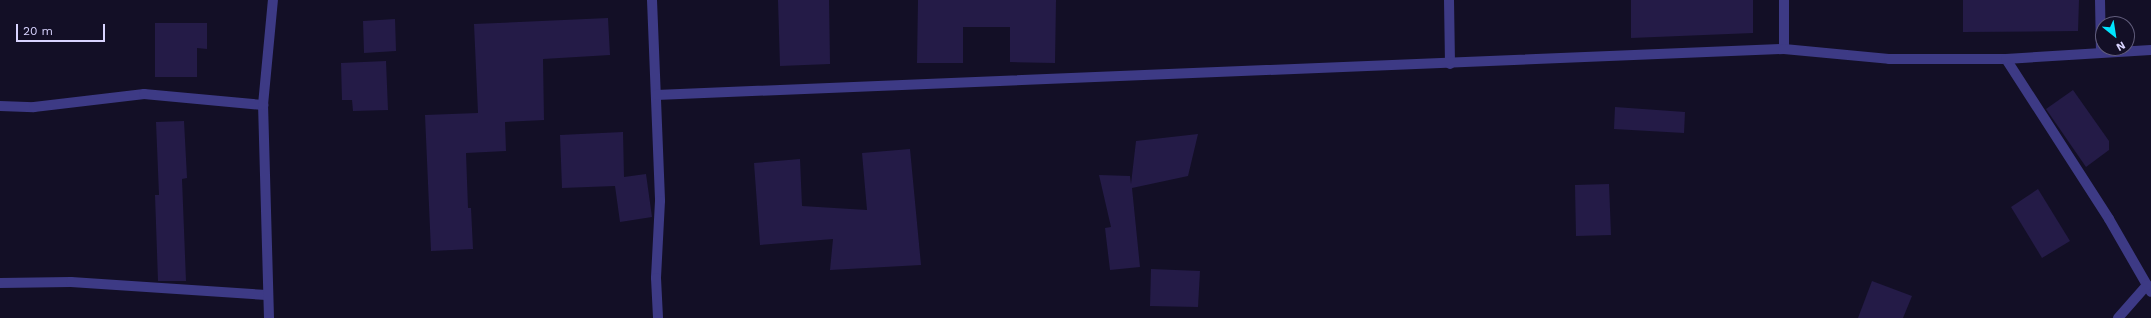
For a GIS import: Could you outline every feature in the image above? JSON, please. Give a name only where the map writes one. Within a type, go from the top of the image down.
[{"type":"street","points":[[269,318],[267,294],[264,105],[273,0]]},
{"type":"street","points":[[652,0],[660,201],[656,278],[658,318]]},
{"type":"street","points":[[1449,0],[1450,64]]},
{"type":"street","points":[[1784,0],[1784,49]]},
{"type":"street","points":[[2100,0],[2100,16]]},
{"type":"street","points":[[656,95],[1450,64],[1784,49],[1889,59],[2006,59],[2095,52]]},
{"type":"street","points":[[2135,51],[2151,50]]},
{"type":"street","points":[[2006,59],[2109,219],[2149,289],[2118,318]]},
{"type":"street","points":[[0,106],[34,107],[144,94],[264,105]]},
{"type":"street","points":[[0,283],[71,282],[267,294]]},
{"type":"building","points":[[778,0],[829,0],[830,64],[780,66]]},
{"type":"building","points":[[918,0],[1056,0],[1055,63],[1010,62],[1010,27],[963,27],[963,63],[917,63]]},
{"type":"building","points":[[1631,0],[1753,0],[1753,33],[1631,38]]},
{"type":"building","points":[[1963,0],[2079,0],[2078,31],[1963,32]]},
{"type":"building","points":[[608,18],[610,55],[543,59],[544,120],[505,122],[506,151],[466,153],[468,208],[471,208],[473,249],[431,251],[425,115],[478,113],[474,24]]},
{"type":"building","points":[[395,19],[396,51],[364,53],[363,21]]},
{"type":"building","points":[[155,23],[207,23],[207,49],[197,48],[197,77],[155,77]]},
{"type":"building","points":[[386,61],[388,110],[353,111],[352,100],[342,100],[341,63]]},
{"type":"building","points":[[2073,90],[2109,141],[2109,150],[2086,167],[2046,109]]},
{"type":"building","points":[[1615,107],[1685,112],[1684,133],[1614,129]]},
{"type":"building","points":[[184,121],[187,178],[182,179],[186,281],[158,281],[155,195],[159,195],[156,122]]},
{"type":"building","points":[[623,132],[624,177],[646,174],[652,217],[620,222],[615,186],[562,188],[560,135]]},
{"type":"building","points":[[1198,134],[1188,176],[1132,188],[1140,267],[1110,270],[1105,228],[1111,227],[1099,175],[1130,176],[1131,184],[1136,141]]},
{"type":"building","points":[[910,149],[921,265],[830,270],[833,239],[760,245],[754,163],[800,159],[802,206],[867,210],[862,153]]},
{"type":"building","points":[[1609,184],[1611,235],[1576,236],[1575,185]]},
{"type":"building","points":[[2038,189],[2070,241],[2042,258],[2011,207]]},
{"type":"building","points":[[1151,269],[1200,271],[1198,307],[1150,306]]},
{"type":"building","points":[[1872,281],[1912,296],[1903,318],[1858,318]]}]
